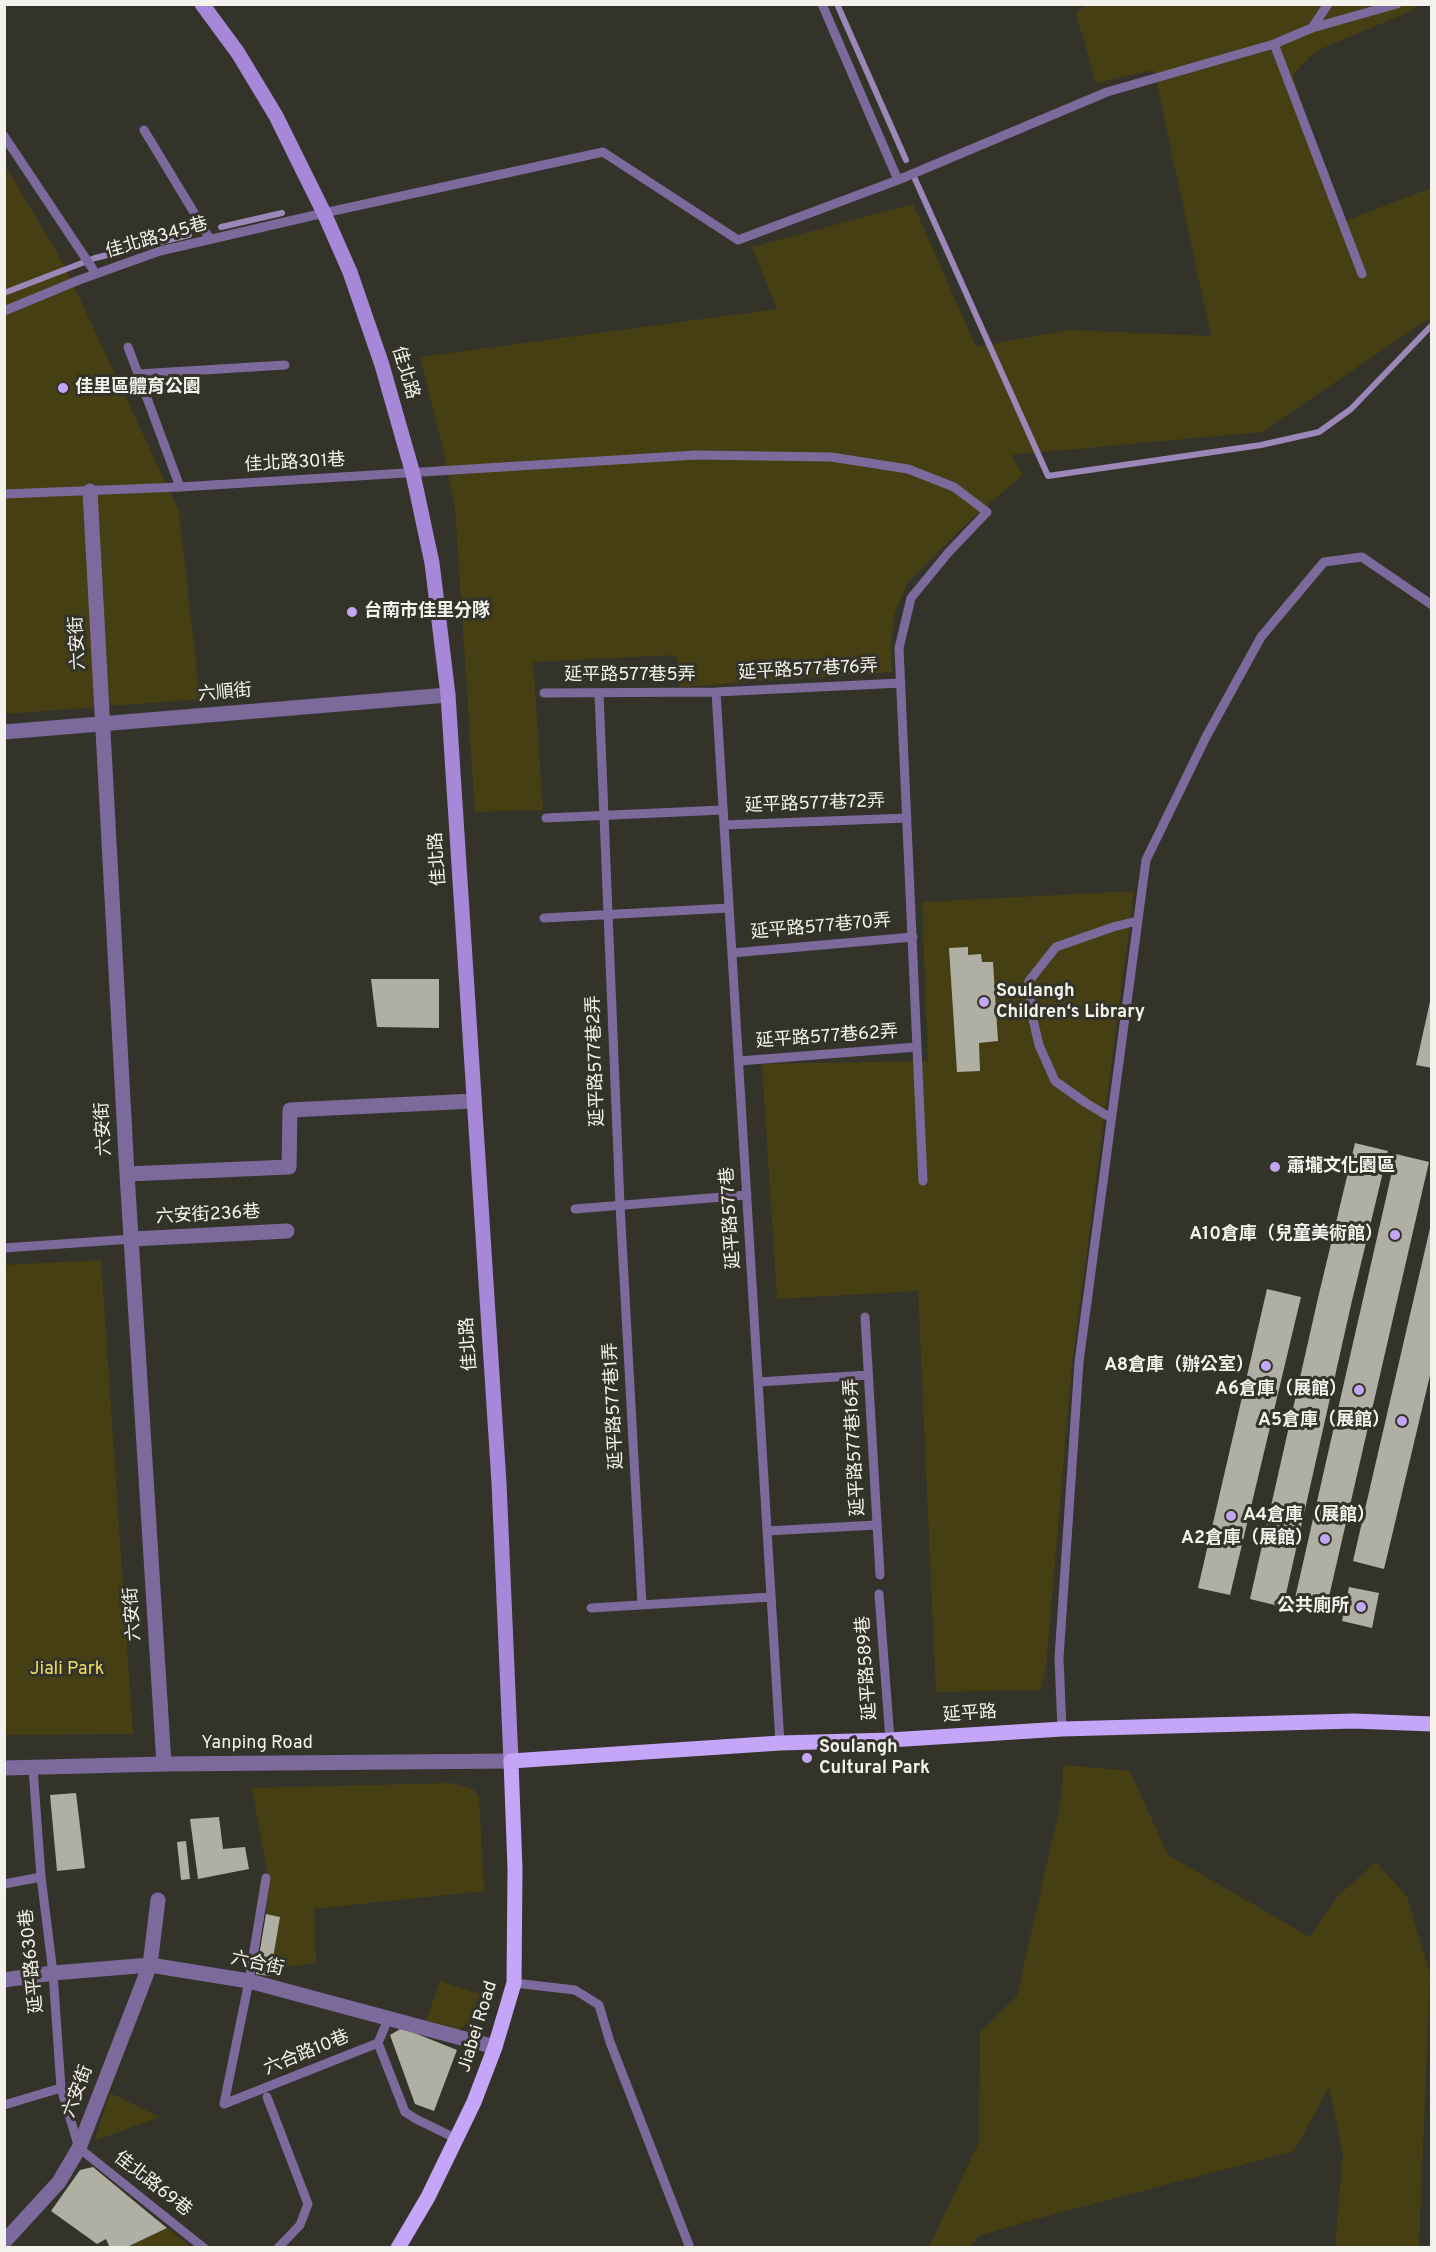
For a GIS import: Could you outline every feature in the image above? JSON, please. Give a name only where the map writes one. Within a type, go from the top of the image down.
[{"type":"main road","name":"延平路","points":[[511,1761],[780,1743],[890,1740],[1062,1729],[1354,1721],[1431,1724]]},
{"type":"main road","name":"Jiabei Road","points":[[398,2247],[428,2197],[474,2102],[495,2047],[514,1983],[515,1869],[511,1761]]},
{"type":"street","name":"佳北路","points":[[202,4],[238,53],[276,116],[324,213],[354,282],[382,365],[413,474],[432,563],[448,695],[499,1483],[511,1761]]},
{"type":"street","name":"六安街","points":[[90,491],[127,1174],[164,1764]]},
{"type":"street","name":"六順街","points":[[4,732],[448,695]]},
{"type":"street","points":[[127,1174],[289,1167],[290,1110],[474,1101]]},
{"type":"street","name":"六安街236巷","points":[[132,1239],[287,1231]]},
{"type":"street","name":"Yanping Road","points":[[4,1768],[511,1761]]},
{"type":"street","name":"六安街","points":[[4,2242],[59,2182],[79,2148],[150,1965],[159,1900]]},
{"type":"street","name":"六合街","points":[[4,1980],[52,1973],[150,1965],[249,1981],[495,2047]]},
{"type":"lane","points":[[822,4],[898,180],[1107,92],[1275,44],[1312,28],[1397,4]]},
{"type":"lane","points":[[1312,28],[1328,4]]},
{"type":"lane","points":[[1275,44],[1362,274]]},
{"type":"lane","points":[[144,130],[210,240]]},
{"type":"lane","points":[[4,136],[96,274]]},
{"type":"lane","name":"佳北路345巷","points":[[4,311],[160,251],[603,152],[738,240],[898,180]]},
{"type":"lane","points":[[128,347],[180,487]]},
{"type":"lane","points":[[138,374],[285,365]]},
{"type":"lane","name":"佳北路301巷","points":[[4,494],[413,474],[696,455],[819,456],[909,469],[954,486],[987,512],[948,553],[911,598],[899,648],[902,683]]},
{"type":"lane","points":[[1062,1729],[1059,1658],[1079,1362],[1146,860],[1206,737],[1261,637],[1324,562],[1362,557],[1431,605]]},
{"type":"lane","points":[[902,683],[923,1181]]},
{"type":"lane","name":"延平路577巷76弄","points":[[716,692],[902,683]]},
{"type":"lane","name":"延平路577巷5弄","points":[[544,693],[716,692]]},
{"type":"lane","name":"延平路577巷","points":[[716,692],[780,1743]]},
{"type":"lane","name":"延平路577巷2弄","points":[[598,694],[620,1205]]},
{"type":"lane","points":[[546,818],[723,810]]},
{"type":"lane","name":"延平路577巷72弄","points":[[724,825],[907,818]]},
{"type":"lane","points":[[544,918],[729,908]]},
{"type":"lane","points":[[1112,1118],[1086,1103],[1055,1080],[1039,1045],[1031,1011],[1029,981],[1056,947],[1137,921]]},
{"type":"lane","name":"延平路577巷70弄","points":[[732,953],[913,937]]},
{"type":"lane","name":"延平路577巷62弄","points":[[739,1061],[917,1047]]},
{"type":"lane","points":[[575,1209],[747,1195]]},
{"type":"lane","name":"延平路577巷1弄","points":[[620,1205],[642,1605]]},
{"type":"lane","points":[[4,1248],[132,1239]]},
{"type":"lane","name":"延平路577巷16弄","points":[[865,1317],[880,1575]]},
{"type":"lane","points":[[758,1382],[868,1375]]},
{"type":"lane","points":[[767,1531],[876,1525]]},
{"type":"lane","name":"延平路589巷","points":[[879,1594],[890,1740]]},
{"type":"lane","points":[[591,1608],[771,1597]]},
{"type":"lane","name":"延平路630巷","points":[[33,1768],[61,2088],[79,2148]]},
{"type":"lane","points":[[4,1884],[41,1877]]},
{"type":"lane","points":[[249,1981],[266,1878]]},
{"type":"lane","name":"六合路10巷","points":[[249,1981],[224,2104],[378,2043],[388,2019]]},
{"type":"lane","points":[[514,1983],[575,1990],[599,2006],[610,2042],[690,2247]]},
{"type":"lane","points":[[378,2043],[405,2112],[457,2139]]},
{"type":"lane","points":[[4,2105],[61,2088]]},
{"type":"lane","points":[[267,2097],[308,2204],[300,2225],[279,2247]]},
{"type":"lane","name":"佳北路69巷","points":[[79,2148],[204,2247]]},
{"type":"green space","points":[[1088,4],[1418,5],[1411,11],[1316,51],[1293,74],[1337,224],[1431,188],[1431,317],[1262,432],[1011,455],[1023,475],[971,519],[908,582],[895,612],[891,641],[892,672],[680,687],[676,655],[533,662],[543,810],[475,812],[455,509],[441,440],[420,357],[777,309],[752,247],[913,204],[976,347],[1067,330],[1211,336],[1154,70],[1096,83],[1076,13]]},
{"type":"green space","name":"佳里區體育公園","points":[[4,163],[64,265],[179,511],[200,699],[5,714]]},
{"type":"green space","points":[[1134,891],[1072,1364],[1046,1667],[1040,1690],[936,1692],[918,1291],[777,1299],[762,1064],[928,1061],[922,902]]},
{"type":"green space","name":"Jiali Park","points":[[101,1260],[133,1734],[5,1735],[5,1265]]},
{"type":"green space","points":[[1063,1765],[1130,1771],[1168,1855],[1310,1937],[1338,1896],[1376,1862],[1407,1897],[1430,1974],[1419,2247],[1335,2247],[1343,2154],[1329,2087],[1294,2151],[1025,2222],[979,2236],[970,2247],[929,2247],[979,2142],[980,2032],[1017,1996],[1062,1797]]},
{"type":"green space","points":[[452,1783],[473,1789],[479,1797],[484,1891],[314,1909],[316,1963],[285,1967],[272,1965],[280,1917],[266,1914],[269,1882],[252,1788]]},
{"type":"green space","points":[[440,1981],[480,1994],[471,2020],[458,2031],[426,2020]]},
{"type":"green space","points":[[110,2093],[160,2117],[94,2141]]},
{"type":"green space","points":[[167,2228],[191,2247],[125,2248]]},
{"type":"building","points":[[968,947],[968,955],[981,954],[982,962],[993,962],[998,1041],[979,1043],[980,1071],[957,1072],[949,948]]},
{"type":"building","points":[[371,979],[439,979],[439,1028],[377,1027]]},
{"type":"building","points":[[1432,997],[1432,1068],[1416,1065]]},
{"type":"building","points":[[1355,1143],[1388,1151],[1283,1607],[1250,1599]]},
{"type":"building","points":[[1396,1154],[1429,1162],[1325,1614],[1293,1607]]},
{"type":"building","points":[[1431,1224],[1432,1367],[1384,1569],[1353,1561]]},
{"type":"building","points":[[1267,1289],[1301,1297],[1230,1595],[1198,1588]]},
{"type":"building","name":"公共廁所","points":[[1349,1587],[1379,1593],[1372,1628],[1342,1621]]},
{"type":"building","points":[[76,1793],[85,1868],[57,1871],[50,1795]]},
{"type":"building","points":[[219,1817],[223,1849],[245,1847],[249,1869],[198,1879],[190,1819]]},
{"type":"building","points":[[186,1841],[190,1879],[181,1880],[177,1842]]},
{"type":"building","points":[[266,1914],[280,1917],[270,1976],[256,1974]]},
{"type":"building","points":[[402,2028],[457,2050],[434,2111],[415,2104],[390,2035]]},
{"type":"building","points":[[93,2167],[167,2228],[125,2248],[110,2248],[106,2239],[97,2244],[51,2211],[80,2170]]},
{"type":"waterway","points":[[837,4],[906,160]]},
{"type":"waterway","points":[[915,179],[1048,476],[1261,445],[1319,432],[1351,409],[1432,325]]},
{"type":"waterway","points":[[221,227],[282,213]]},
{"type":"waterway","points":[[4,293],[95,258],[189,235]]},
{"type":"place","name":"佳里區體育公園","points":[[63,388]]},
{"type":"place","name":"台南市佳里分隊","points":[[352,612]]},
{"type":"place","name":"Soulangh Children‘s Library","points":[[984,1002]]},
{"type":"place","name":"蕭壠文化園區","points":[[1275,1167]]},
{"type":"place","name":"A10倉庫（兒童美術館）","points":[[1395,1235]]},
{"type":"place","name":"A8倉庫（辦公室）","points":[[1266,1366]]},
{"type":"place","name":"A6倉庫（展館）","points":[[1359,1390]]},
{"type":"place","name":"A5倉庫（展館）","points":[[1402,1421]]},
{"type":"place","name":"A4倉庫（展館）","points":[[1231,1516]]},
{"type":"place","name":"A2倉庫（展館）","points":[[1325,1539]]},
{"type":"place","name":"公共廁所","points":[[1361,1607]]},
{"type":"place","name":"Soulangh Cultural Park","points":[[807,1758]]}]
